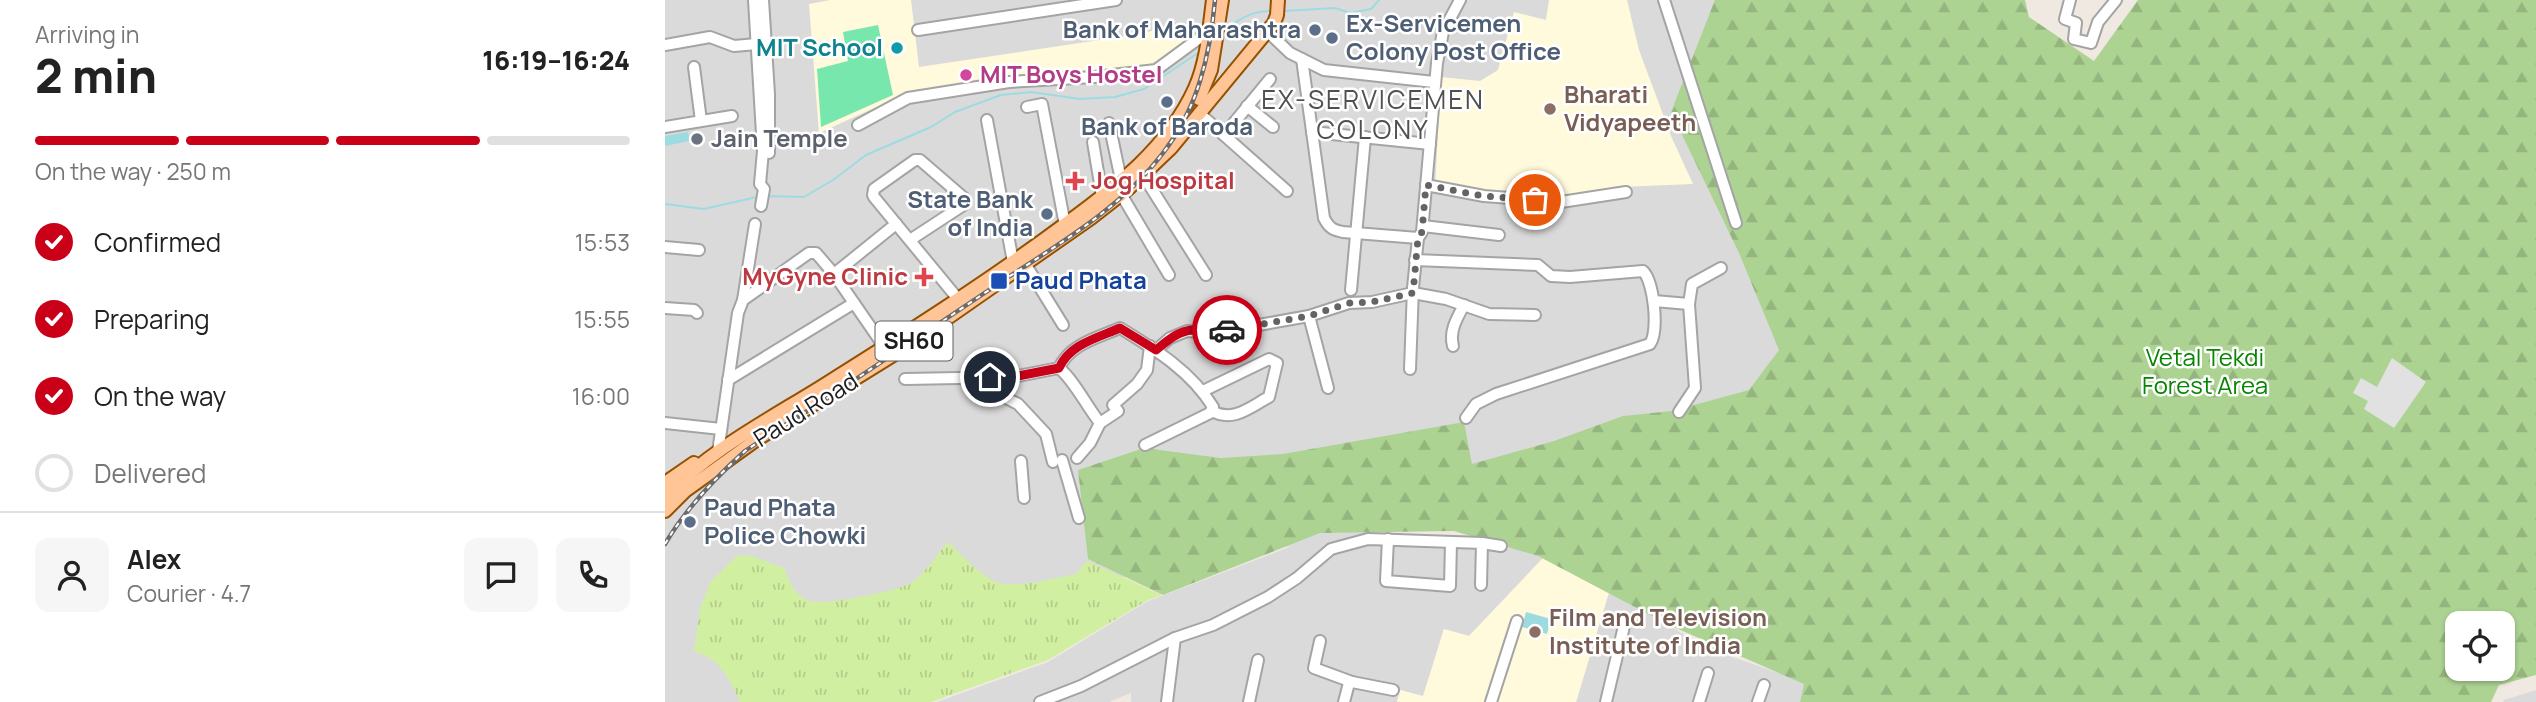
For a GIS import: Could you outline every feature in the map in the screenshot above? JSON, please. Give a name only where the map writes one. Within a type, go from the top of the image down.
[{"type":"main road","name":"Paud Road","points":[[665,497],[717,453],[958,299],[1020,263],[1151,154],[1174,124],[1206,64],[1213,36],[1213,0]]},
{"type":"main road","points":[[1213,36],[1222,0]]},
{"type":"main road","name":"Paud Road","points":[[665,511],[693,484],[756,440],[903,349],[1020,263],[1121,194],[1171,148],[1267,31],[1280,5]]},
{"type":"main road","points":[[1206,64],[1226,81]]},
{"type":"main road","points":[[665,483],[702,457],[717,453]]},
{"type":"street","points":[[754,0],[763,151],[760,184],[762,196],[767,184],[770,143],[763,0]]},
{"type":"street","points":[[918,30],[1116,0]]},
{"type":"street","points":[[1410,369],[1415,260],[1418,238],[1423,226],[1434,82],[1443,32],[1459,0]]},
{"type":"street","points":[[1664,0],[1736,223]]},
{"type":"street","points":[[2070,0],[2065,19],[2076,23],[2074,39],[2091,43],[2098,22],[2111,2]]},
{"type":"street","points":[[1267,31],[1290,53],[1324,70],[1434,82]]},
{"type":"street","points":[[858,125],[908,98],[1009,82],[1156,70],[1213,36]]},
{"type":"street","points":[[665,45],[710,37],[734,46],[757,44]]},
{"type":"street","points":[[1302,59],[1324,218],[1332,229],[1418,238]]},
{"type":"street","points":[[694,67],[701,121]]},
{"type":"street","points":[[1224,135],[1270,79]]},
{"type":"street","points":[[1027,107],[1042,104],[1065,225]]},
{"type":"street","points":[[1247,106],[1273,127]]},
{"type":"street","points":[[1199,113],[1286,191]]},
{"type":"street","points":[[665,127],[731,116]]},
{"type":"street","points":[[987,120],[1020,263],[1063,325]]},
{"type":"street","points":[[1109,123],[1121,180]]},
{"type":"street","points":[[1312,132],[1430,144]]},
{"type":"street","points":[[1351,290],[1365,137]]},
{"type":"street","points":[[1093,142],[1102,196]]},
{"type":"street","points":[[910,240],[965,204],[964,198],[922,160],[915,160],[873,191],[874,197],[958,299]]},
{"type":"street","points":[[1143,175],[1206,275]]},
{"type":"street","points":[[1426,185],[1483,196],[1561,202],[1626,192]]},
{"type":"street","points":[[1121,194],[1169,275]]},
{"type":"street","points":[[717,453],[738,313],[743,300],[755,224]]},
{"type":"street","points":[[834,274],[897,224]]},
{"type":"street","points":[[1423,226],[1499,235]]},
{"type":"street","points":[[665,247],[699,250]]},
{"type":"street","points":[[743,300],[809,253],[818,254],[885,348]]},
{"type":"street","points":[[1415,260],[1538,265],[1551,276],[1643,271],[1647,276],[1654,301],[1654,338],[1650,344],[1496,394],[1476,404],[1466,418]]},
{"type":"street","points":[[1679,412],[1695,388],[1688,316],[1693,283],[1721,268]]},
{"type":"street","points":[[1077,458],[1090,443],[1100,423],[1118,411],[1113,405],[1137,384],[1147,370],[1153,348],[1187,331],[1214,333],[1309,316],[1349,303],[1372,302],[1413,293],[1439,297],[1489,313],[1535,315]]},
{"type":"street","points":[[1654,301],[1689,304]]},
{"type":"street","points":[[728,380],[854,303]]},
{"type":"street","points":[[1453,346],[1454,327],[1464,305]]},
{"type":"street","points":[[665,308],[694,310],[697,313]]},
{"type":"street","points":[[1309,316],[1328,388]]},
{"type":"street","points":[[1059,368],[1064,356],[1073,348],[1120,328],[1165,355],[1203,391],[1213,407],[1212,411]]},
{"type":"street","points":[[1203,391],[1269,359],[1277,363],[1269,397],[1238,414],[1222,416],[1212,411]]},
{"type":"street","points":[[905,379],[1013,377],[1059,368]]},
{"type":"street","points":[[1059,368],[1067,375],[1100,423]]},
{"type":"street","points":[[966,377],[1018,404],[1046,434],[1079,518]]},
{"type":"street","points":[[1145,444],[1212,411]]},
{"type":"street","points":[[665,423],[721,429]]},
{"type":"street","points":[[1021,461],[1024,498]]},
{"type":"street","points":[[1040,702],[1081,686],[1175,638],[1213,625],[1268,597],[1297,578],[1331,549],[1368,539],[1501,546]]},
{"type":"street","points":[[1388,540],[1386,581],[1450,586],[1451,542]]},
{"type":"street","points":[[1481,585],[1482,543]]},
{"type":"street","points":[[1491,702],[1517,621]]},
{"type":"street","points":[[1606,702],[1625,622]]},
{"type":"street","points":[[1167,702],[1175,638]]},
{"type":"street","points":[[1320,641],[1314,668],[1352,682],[1393,691]]},
{"type":"street","points":[[1249,702],[1258,660]]},
{"type":"street","points":[[1699,702],[1708,673]]},
{"type":"street","points":[[1344,702],[1352,682]]},
{"type":"street","points":[[1758,702],[1764,685]]},
{"type":"shaded area","points":[[665,0],[1801,0],[1846,343],[1481,519],[1360,537],[1512,546],[1543,558],[1469,636],[1444,629],[1423,697],[1401,690],[1397,702],[1131,702],[1131,693],[1109,702],[937,702],[1048,662],[1146,602],[1292,546],[1158,565],[781,702],[665,702]]},
{"type":"shaded area","points":[[830,0],[911,0],[919,67],[1120,37],[1194,23],[1193,39],[1154,67],[1050,73],[905,94],[819,133],[809,4]]},
{"type":"shaded area","name":"Bharati Vidyapeeth","points":[[1549,0],[1627,0],[1639,50],[1671,136],[1693,184],[1620,187],[1548,198],[1435,189],[1441,77],[1480,81],[1498,70],[1514,12],[1546,20]]},
{"type":"shaded area","points":[[2392,358],[2426,382],[2394,428],[2364,409],[2368,401],[2353,393],[2361,378],[2377,387]]},
{"type":"shaded area","name":"Film and Television Institute of India","points":[[1543,558],[1610,589],[1576,702],[1397,702],[1400,690],[1423,696],[1444,629],[1469,636]]},
{"type":"shaded area","points":[[1610,589],[1683,634],[1735,658],[1806,682],[1800,702],[1576,702]]},
{"type":"shaded area","points":[[2536,690],[2536,702],[2503,702],[2504,700]]},
{"type":"green space","name":"Vetal Tekdi Forest Area","points":[[1715,0],[2025,0],[2029,17],[2094,61],[2138,0],[2536,0],[2536,675],[2515,681],[2515,611],[2445,611],[2445,681],[2514,681],[2499,685],[2491,702],[1800,702],[1804,684],[1669,625],[1538,556],[1454,531],[1320,533],[1163,595],[1088,559],[1078,470],[1144,448],[1221,458],[1283,454],[1464,422],[1472,464],[1554,441],[1623,416],[1672,411],[1749,390],[1779,350],[1739,253],[1671,112]]},
{"type":"green space","points":[[878,25],[893,95],[821,127],[817,69],[848,61],[843,32]]},
{"type":"green space","points":[[948,542],[979,571],[999,583],[1027,583],[1076,574],[1087,561],[1162,595],[1146,601],[1048,660],[931,702],[740,702],[723,670],[710,658],[694,652],[700,609],[711,581],[738,555],[752,556],[784,568],[793,588],[800,596],[818,602],[877,594],[911,583]]},
{"type":"water","points":[[688,132],[690,141],[665,146],[665,136]]},
{"type":"water","points":[[1526,612],[1551,619],[1547,634],[1522,627]]},
{"type":"waterway","points":[[1284,11],[1335,8],[1350,13],[1371,9],[1379,0]]},
{"type":"waterway","points":[[1222,35],[1244,17],[1271,11]]},
{"type":"waterway","points":[[766,196],[804,197],[833,180],[866,155],[931,127],[955,112],[1001,95],[1031,92],[1080,99],[1115,97],[1144,89],[1201,51]]},
{"type":"waterway","points":[[665,204],[704,209],[757,197]]},
{"type":"railway","points":[[665,544],[702,494],[745,451],[1070,237],[1129,190],[1163,153],[1194,99],[1206,61],[1215,0]]},
{"type":"way so far","points":[[1227,330],[1309,316],[1349,303],[1372,302],[1413,293],[1426,185],[1483,196],[1535,200]]},
{"type":"place","name":"Bank of Maharashtra","points":[[1315,30]]},
{"type":"place","name":"Ex-Servicemen Colony Post Office","points":[[1332,38]]},
{"type":"place","name":"MIT School","points":[[897,48]]},
{"type":"place","name":"MIT Boys Hostel","points":[[966,75]]},
{"type":"place","name":"Bank of Baroda","points":[[1167,102]]},
{"type":"place","name":"Bharati Vidyapeeth","points":[[1550,109]]},
{"type":"place","name":"Jain Temple","points":[[697,139]]},
{"type":"place","name":"Jog Hospital","points":[[1075,181]]},
{"type":"place","name":"State Bank of India","points":[[1047,214]]},
{"type":"place","name":"MyGyne Clinic","points":[[924,277]]},
{"type":"place","name":"Paud Phata","points":[[999,281]]},
{"type":"place","name":"Paud Phata Police Chowki","points":[[690,522]]},
{"type":"place","name":"Film and Television Institute of India","points":[[1535,632]]},
{"type":"district","name":"EX-SERVICEMEN COLONY","points":[[1373,115]]},
{"type":"route","points":[[990,377],[1013,377],[1059,368],[1064,356],[1073,348],[1120,328],[1156,350],[1170,338],[1187,331],[1214,333],[1227,330]]}]
